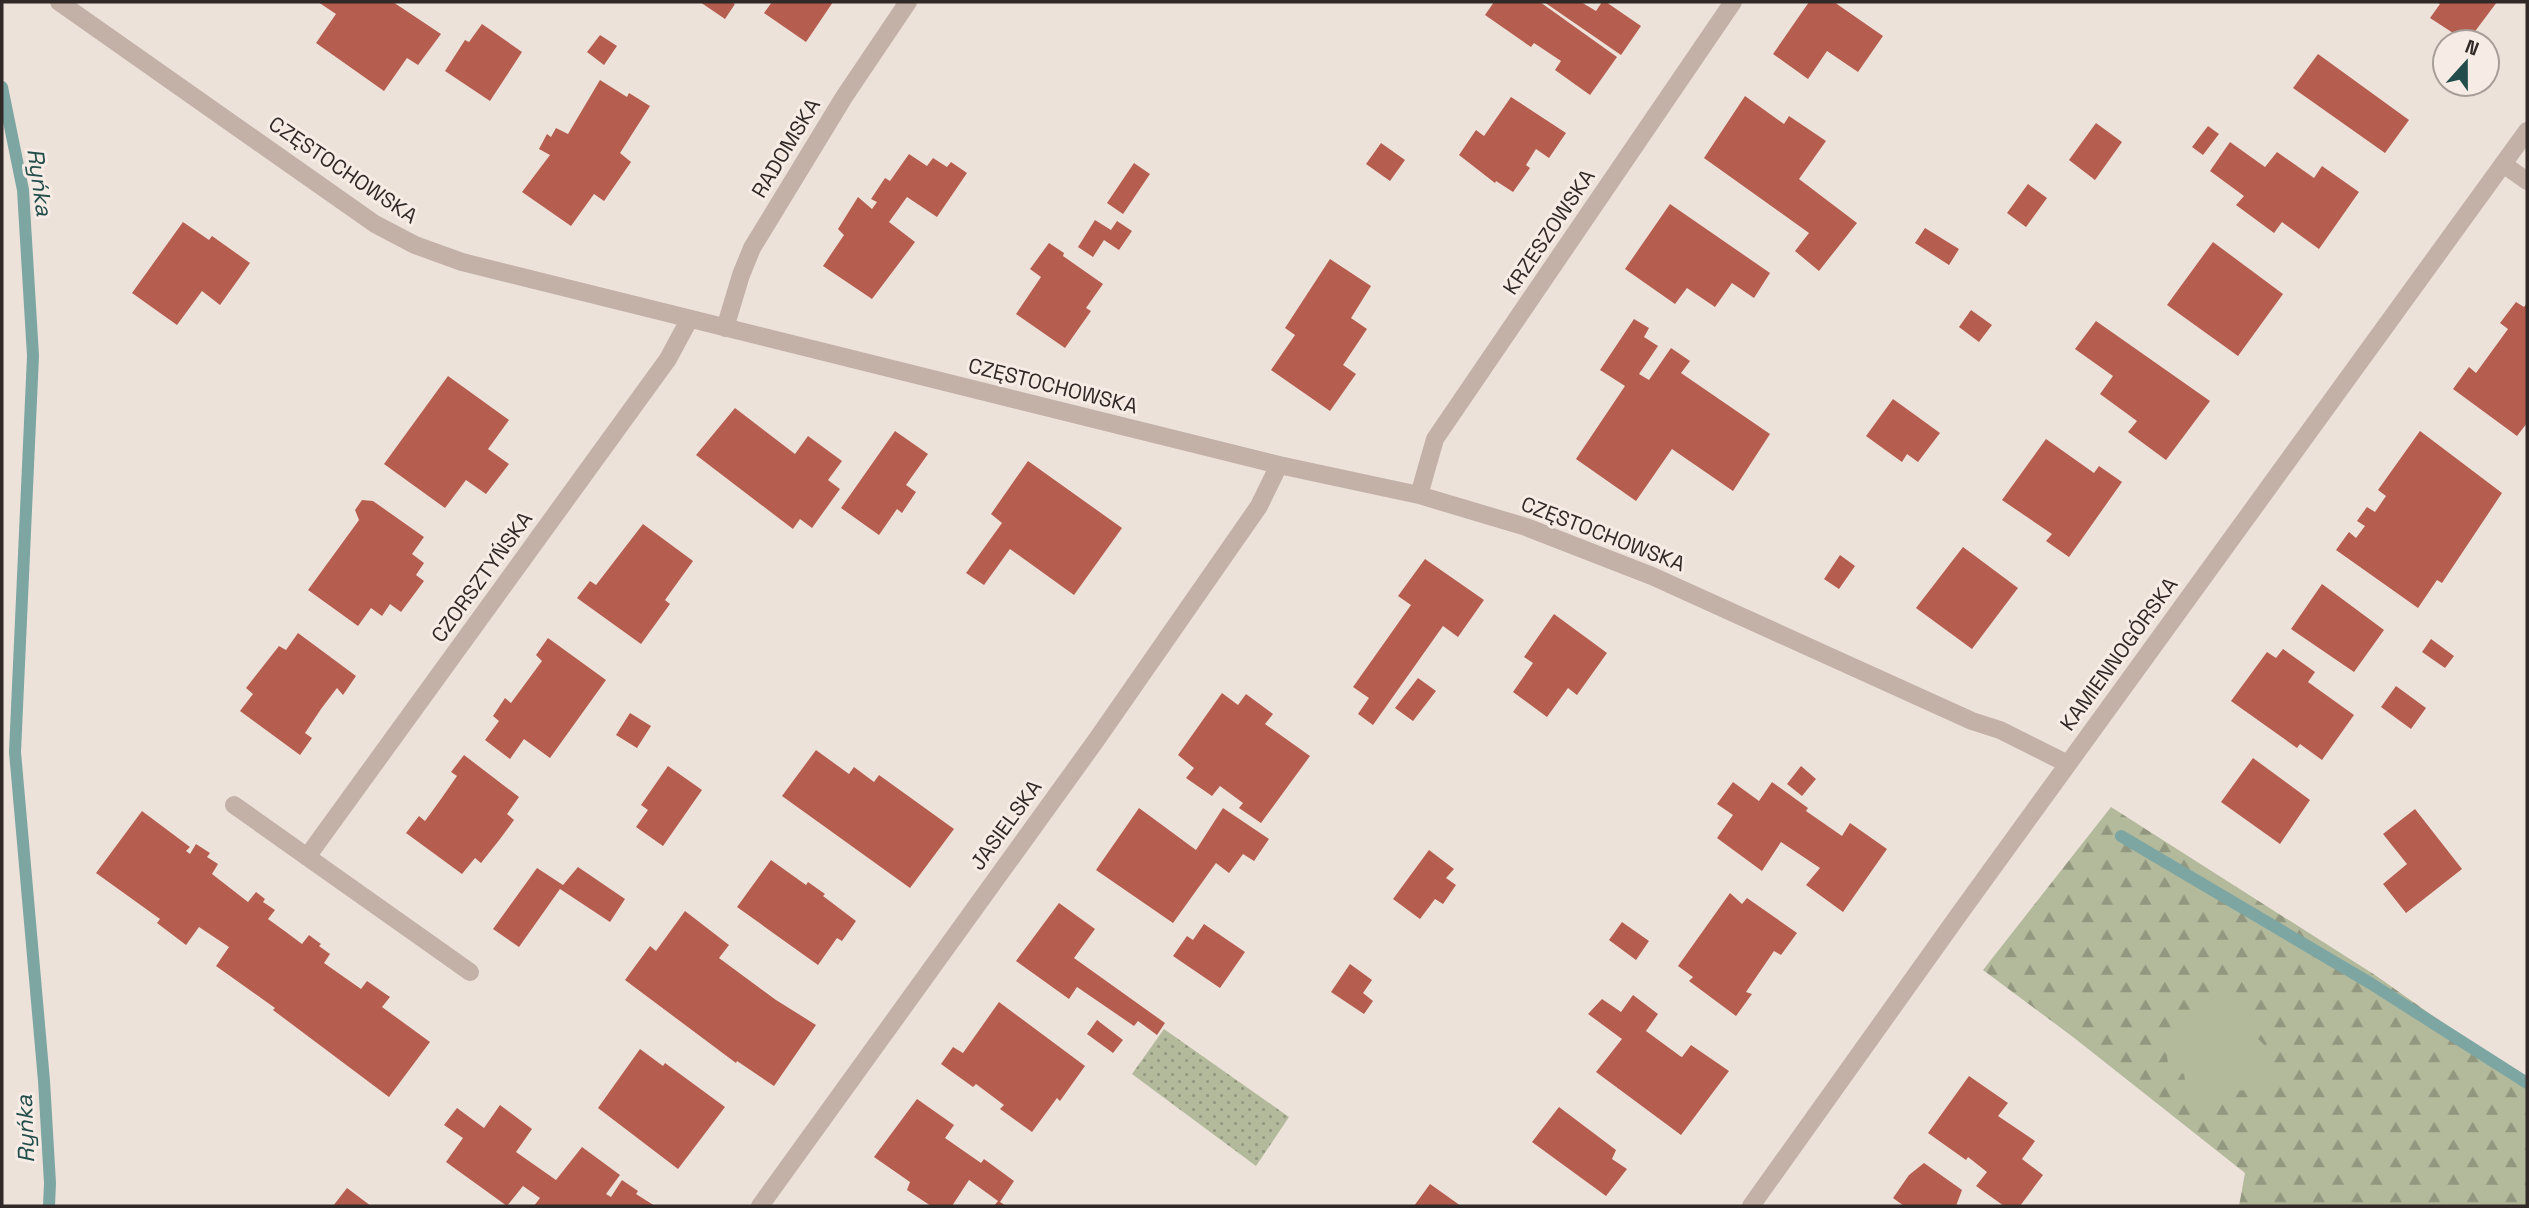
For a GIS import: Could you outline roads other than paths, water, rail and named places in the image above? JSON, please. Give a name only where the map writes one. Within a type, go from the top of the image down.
[{"type":"street","name":"RADOMSKA","points":[[725,328],[752,248],[844,97],[908,2]]},
{"type":"street","name":"KRZESZOWSKA","points":[[1419,495],[1435,439],[1732,2]]},
{"type":"street","name":"CZĘSTOCHOWSKA","points":[[71,5],[375,224],[415,245],[462,262],[689,320],[1279,465],[1419,495],[1526,527],[1652,576],[1960,715],[2000,730],[2068,764]]},
{"type":"street","name":"KAMIENNOGÓRSKA","points":[[1751,1206],[2527,131]]},
{"type":"street","points":[[2503,164],[2527,181]]},
{"type":"street","name":"CZORSZTYŃSKA","points":[[307,857],[668,359],[689,320]]},
{"type":"street","name":"JASIELSKA","points":[[760,1206],[1097,739],[1259,506],[1279,465]]},
{"type":"street","points":[[234,805],[470,972]]},
{"type":"waterway","name":"Ryńka","points":[[2,87],[23,190],[33,356],[15,752],[44,1081],[49,1206]]},
{"type":"waterway","points":[[2121,836],[2370,983],[2527,1083]]}]
